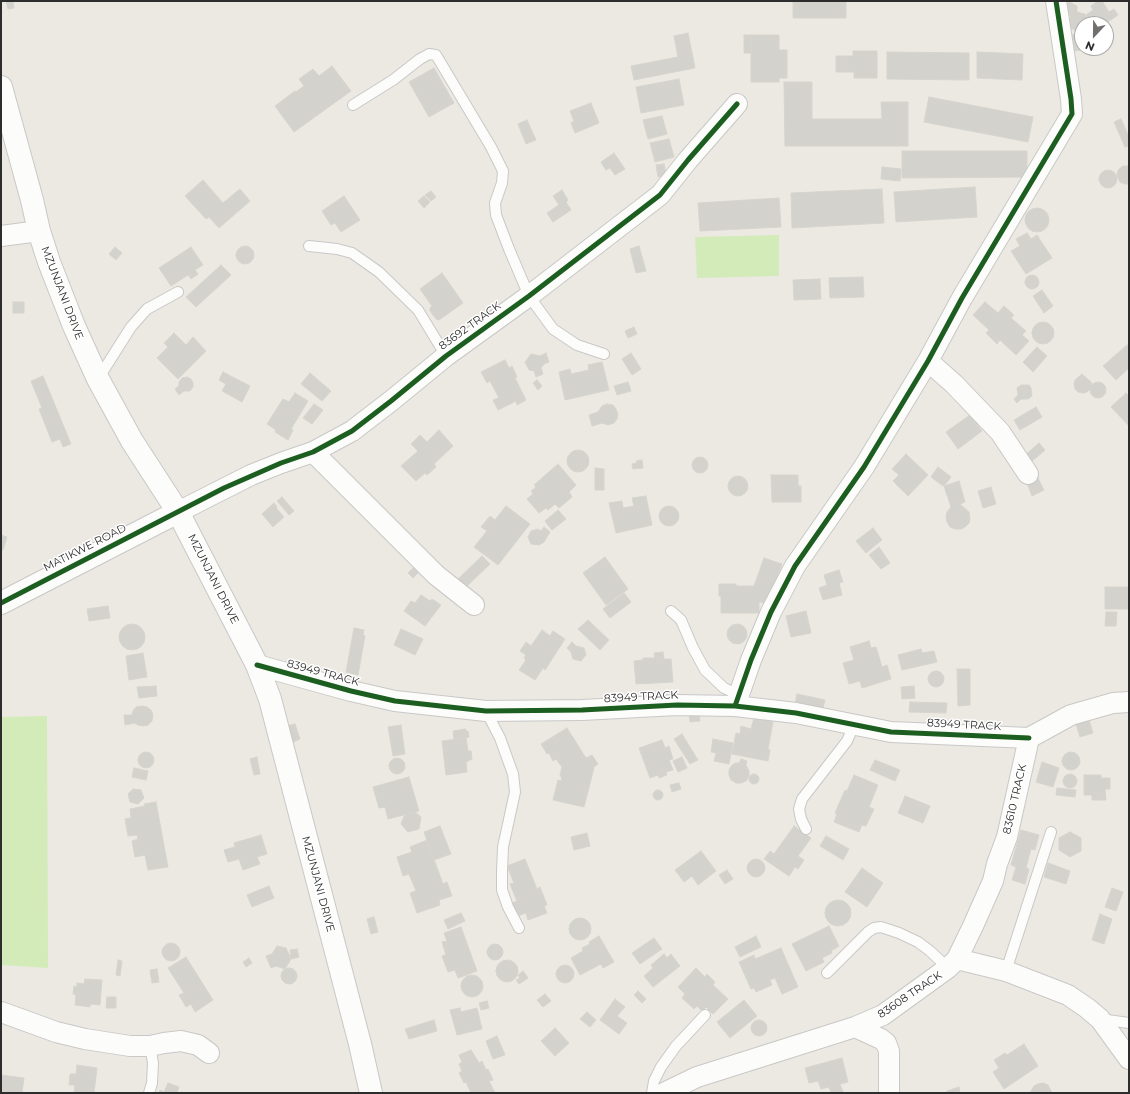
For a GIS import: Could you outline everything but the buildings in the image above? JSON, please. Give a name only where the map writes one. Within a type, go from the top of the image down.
[{"type":"main road","name":"MZUNJANI DRIVE","points":[[1,87],[39,231],[49,262],[74,326],[98,379],[132,441],[178,512],[257,665],[270,699],[360,1044],[371,1093]]},
{"type":"main road","name":"MATIKWE ROAD","points":[[1,603],[178,512]]},
{"type":"street","points":[[737,700],[751,660],[771,612],[795,566],[864,467],[928,361],[966,291],[1072,114],[1056,1]]},
{"type":"street","name":"83692 TRACK","points":[[178,512],[251,475],[313,452],[352,431],[392,401],[446,356],[529,296],[660,195],[736,104]]},
{"type":"street","points":[[4,240],[39,231]]},
{"type":"street","points":[[928,361],[954,384],[1000,432],[1028,474]]},
{"type":"street","points":[[313,452],[436,575],[474,605]]},
{"type":"street","name":"83949 TRACK","points":[[257,665],[351,691],[396,701],[486,711],[582,710],[737,700],[796,714],[891,732],[1029,738]]},
{"type":"street","points":[[1029,738],[1071,715],[1114,703],[1129,702]]},
{"type":"street","name":"83610 TRACK","points":[[952,963],[973,926],[993,881],[1006,837],[1029,738]]},
{"type":"street","points":[[952,963],[1006,971],[1068,995],[1100,1019],[1129,1059]]},
{"type":"street","name":"83608 TRACK","points":[[664,1093],[697,1077],[855,1027],[883,1015],[952,963]]},
{"type":"street","points":[[1,1012],[56,1032],[85,1039],[130,1046],[150,1046],[181,1041],[198,1045],[208,1053]]},
{"type":"street","points":[[855,1027],[881,1038],[886,1043],[889,1050],[889,1093]]},
{"type":"lane","points":[[353,105],[393,80],[420,59],[429,54],[436,56],[491,147],[503,171],[502,183],[495,203],[496,215],[529,296],[553,329],[577,345],[604,354]]},
{"type":"lane","points":[[309,246],[337,248],[352,253],[379,272],[418,310],[446,356]]},
{"type":"lane","points":[[98,379],[131,326],[147,309],[178,292]]},
{"type":"lane","points":[[671,611],[681,620],[693,648],[705,670],[737,700]]},
{"type":"lane","points":[[486,711],[500,738],[513,774],[516,792],[503,846],[502,890],[508,907],[519,928]]},
{"type":"lane","points":[[806,828],[801,819],[799,809],[802,799],[847,741],[854,725]]},
{"type":"lane","points":[[1006,971],[1051,832]]},
{"type":"lane","points":[[826,973],[868,932],[874,928],[880,927],[918,942],[930,951],[952,963]]},
{"type":"lane","points":[[652,1093],[654,1081],[661,1067],[676,1046],[705,1015]]},
{"type":"lane","points":[[1100,1019],[1129,1023]]},
{"type":"lane","points":[[149,1093],[152,1083],[153,1063],[150,1046]]},
{"type":"green space","points":[[779,235],[779,276],[697,278],[695,237]]},
{"type":"green space","points":[[47,716],[48,968],[1,965],[1,717]]},
{"type":"cycle path","points":[[735,706],[751,660],[771,612],[795,566],[864,467],[928,361],[962,298],[1072,114],[1056,1]]},
{"type":"cycle path","points":[[1,603],[224,488],[281,463],[313,452],[352,431],[446,356],[529,296],[660,195],[688,160],[737,104]]},
{"type":"cycle path","points":[[257,665],[351,691],[395,701],[486,711],[582,710],[677,705],[735,706],[796,713],[891,732],[1029,738]]}]
